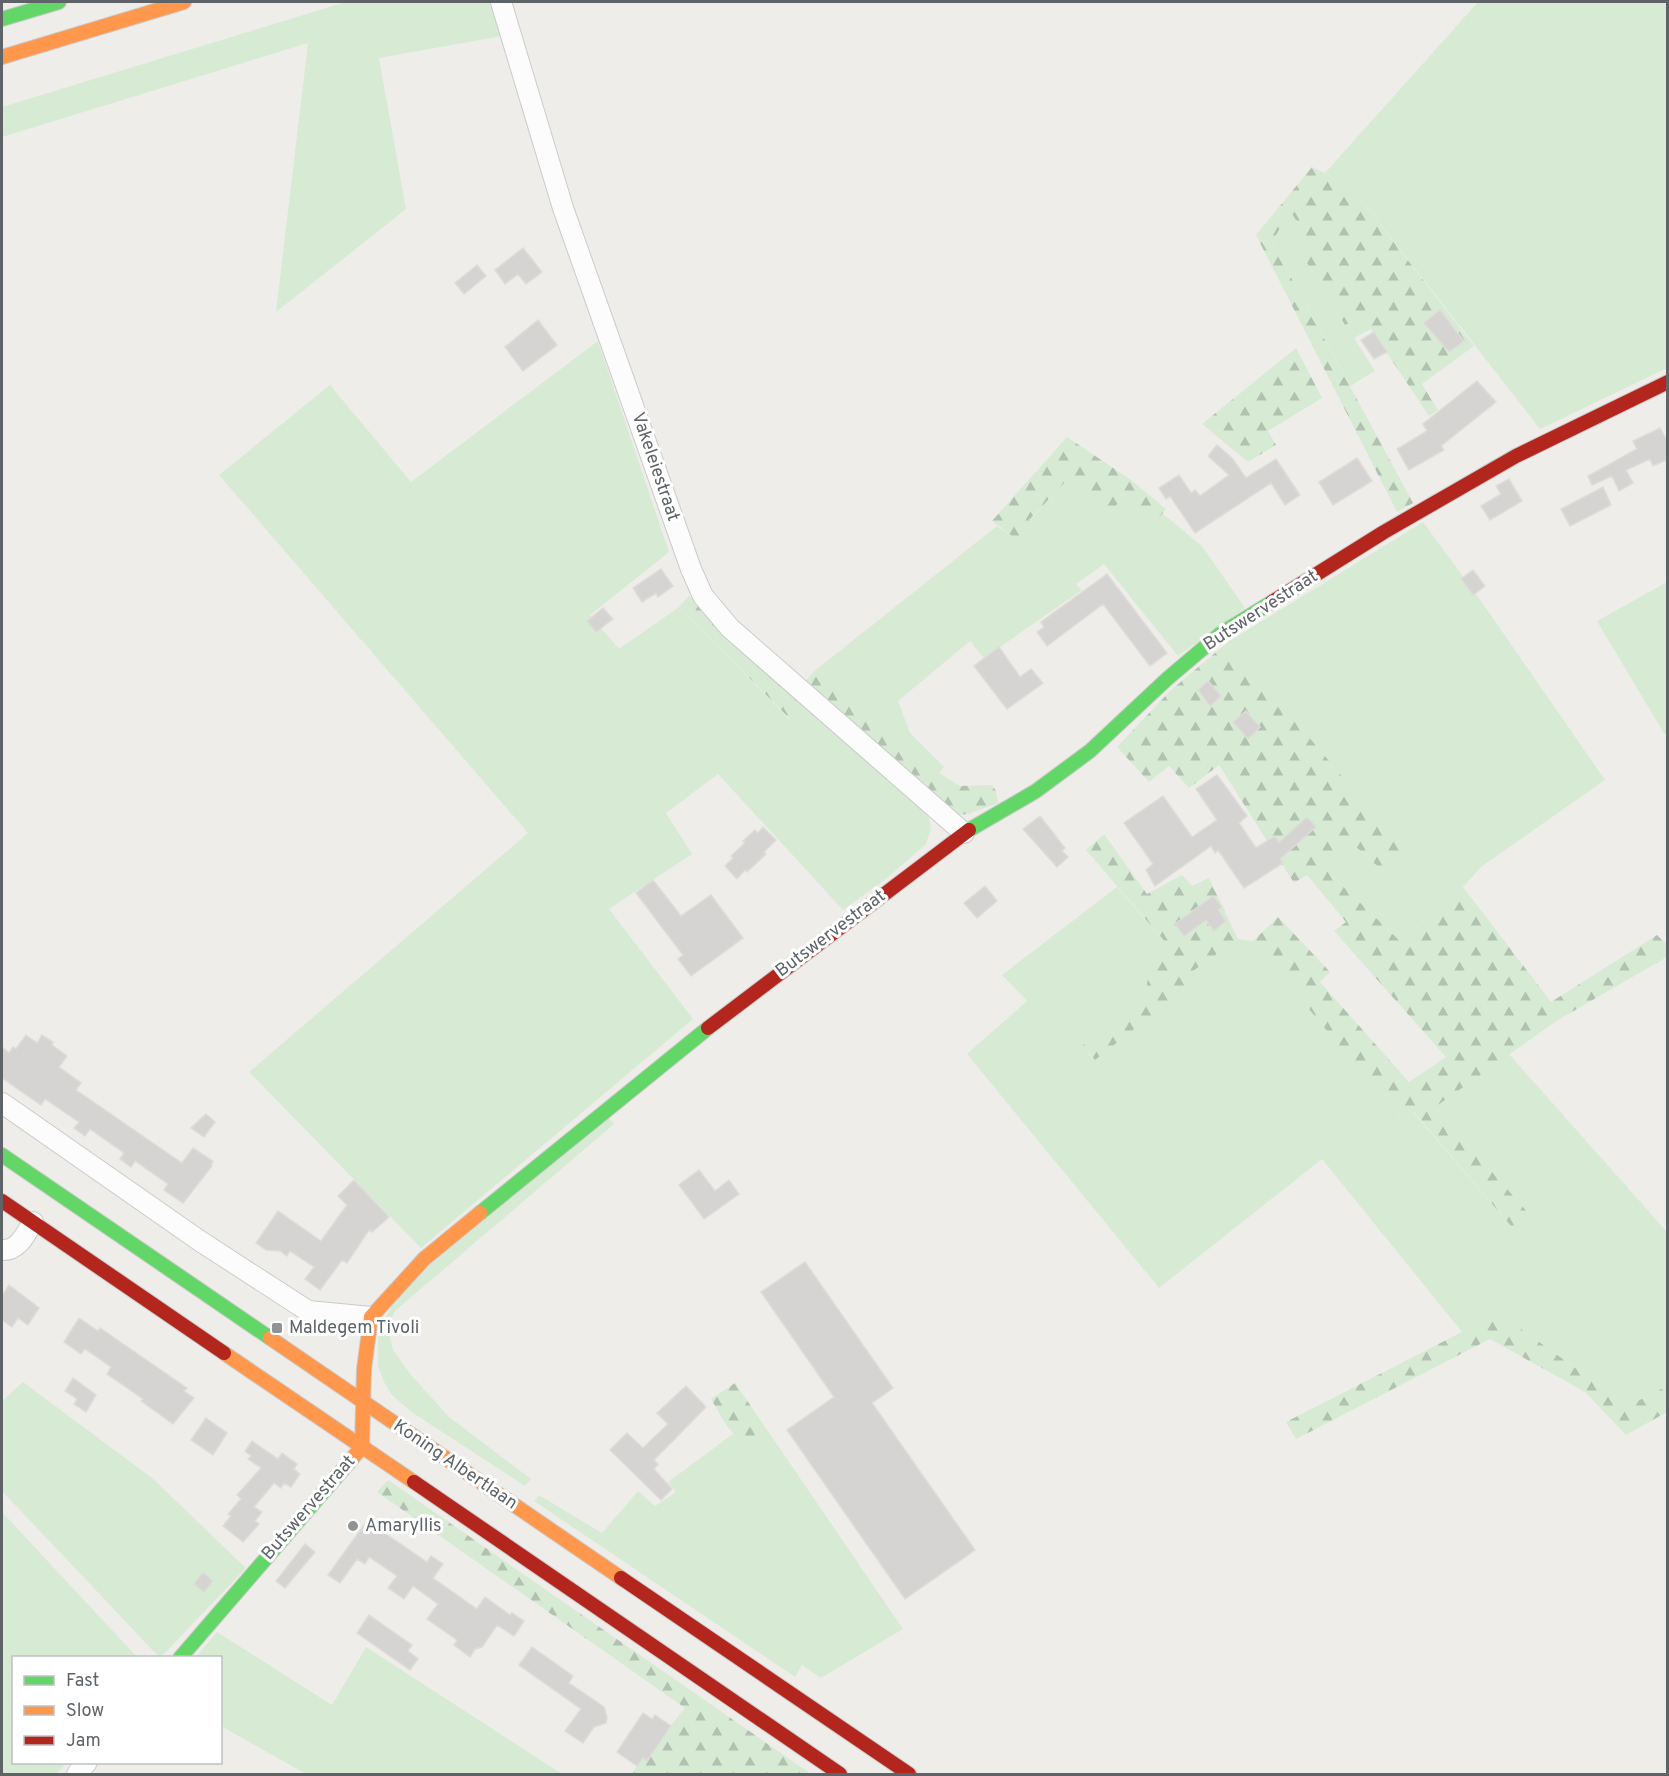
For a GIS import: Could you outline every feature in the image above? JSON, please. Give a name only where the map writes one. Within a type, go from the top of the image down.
[{"type":"main road","points":[[2,19],[59,2]]},
{"type":"main road","points":[[2,57],[184,2]]},
{"type":"main road","name":"Butswervestraat","points":[[182,1656],[362,1448],[364,1369],[371,1317],[424,1259],[688,1043],[964,833],[1036,791],[1090,751],[1167,679],[1220,634],[1384,532],[1516,456],[1668,382]]},
{"type":"main road","name":"Koning Albertlaan","points":[[2,1155],[909,1774]]},
{"type":"main road","points":[[2,1201],[840,1774]]},
{"type":"street","name":"Vakeleiestraat","points":[[501,2],[563,208],[691,569],[703,596],[730,628],[773,668],[964,833]]},
{"type":"street","points":[[2,1103],[200,1242],[308,1311],[371,1317]]},
{"type":"street","points":[[2,1250],[11,1250],[19,1244],[33,1222]]},
{"type":"green space","points":[[346,2],[491,2],[502,36],[379,58],[406,209],[276,312],[308,43],[2,137],[2,107]]},
{"type":"green space","points":[[1478,2],[1667,2],[1667,368],[1540,429],[1357,194],[1325,173]]},
{"type":"green space","points":[[1312,167],[1357,194],[1474,346],[1422,384],[1438,410],[1429,416],[1363,317],[1345,325],[1299,250],[1306,235],[1290,211],[1272,242],[1413,503],[1397,512],[1256,235]]},
{"type":"green space","points":[[1290,210],[1306,235],[1299,250],[1345,325],[1363,317],[1371,329],[1354,338],[1375,371],[1350,386],[1272,242]]},
{"type":"green space","points":[[598,341],[669,552],[590,615],[619,649],[679,607],[789,719],[804,708],[918,804],[929,818],[931,828],[926,844],[886,879],[843,910],[718,774],[666,813],[692,854],[609,909],[693,1019],[421,1248],[249,1072],[528,833],[219,475],[330,385],[411,482]]},
{"type":"green space","points":[[1296,348],[1322,398],[1268,431],[1276,445],[1248,462],[1202,424]]},
{"type":"green space","points":[[1067,437],[1131,480],[1166,509],[1156,521],[1122,498],[1111,512],[1064,483],[1029,520],[1040,530],[1024,545],[992,521]]},
{"type":"green space","points":[[1064,482],[1111,512],[1122,498],[1156,521],[1162,513],[1202,546],[1245,608],[1178,656],[1104,564],[1076,584],[1082,590],[984,658],[970,641],[898,701],[910,733],[944,767],[939,773],[817,669],[997,526],[1025,545],[1029,521]]},
{"type":"green space","points":[[1423,522],[1481,601],[1605,780],[1481,867],[1463,887],[1400,941],[1327,871],[1355,846],[1384,872],[1408,855],[1228,642]]},
{"type":"green space","points":[[1667,582],[1668,734],[1665,735],[1597,621]]},
{"type":"green space","points":[[689,596],[792,694],[817,669],[939,773],[960,786],[992,785],[996,791],[998,803],[968,814],[957,815],[871,741],[858,753],[804,708],[790,719],[679,607]]},
{"type":"green space","points":[[1228,642],[1409,855],[1384,872],[1355,846],[1327,871],[1400,941],[1463,887],[1551,1002],[1657,935],[1667,945],[1667,957],[1558,1020],[1435,1107],[1529,1214],[1532,1220],[1516,1232],[1414,1112],[1401,1121],[1253,941],[1278,917],[1330,972],[1320,982],[1409,1082],[1446,1057],[1334,931],[1346,922],[1307,875],[1294,883],[1219,765],[1189,788],[1169,766],[1149,782],[1117,747],[1170,691]]},
{"type":"green space","points":[[1104,834],[1147,894],[1182,875],[1192,886],[1209,878],[1238,939],[1193,971],[1196,980],[1095,1060],[1082,1046],[1145,996],[1149,971],[1173,951],[1086,850]]},
{"type":"green space","points":[[1117,887],[1173,951],[1149,971],[1145,996],[1082,1046],[1094,1060],[1196,980],[1192,971],[1238,939],[1253,941],[1401,1121],[1413,1112],[1516,1232],[1532,1220],[1529,1214],[1434,1107],[1509,1054],[1667,1232],[1667,1386],[1628,1406],[1499,1313],[1462,1332],[1322,1159],[1159,1288],[967,1054],[1027,1001],[1002,975]]},
{"type":"green space","points":[[609,1118],[614,1124],[396,1310],[389,1323],[393,1350],[411,1375],[449,1417],[531,1479],[525,1486],[413,1413],[392,1395],[378,1366],[378,1332],[392,1306],[429,1265]]},
{"type":"green space","points":[[1499,1313],[1628,1406],[1667,1386],[1667,1412],[1626,1435],[1585,1392],[1490,1339],[1296,1439],[1286,1422]]},
{"type":"green space","points":[[23,1382],[152,1478],[246,1568],[162,1656],[158,1656],[2,1491],[2,1401]]},
{"type":"green space","points":[[735,1383],[772,1437],[750,1442],[741,1439],[728,1427],[711,1399]]},
{"type":"green space","points":[[733,1434],[752,1442],[772,1437],[903,1629],[821,1678],[802,1665],[795,1677],[534,1501],[539,1495],[602,1533],[638,1491],[655,1506],[676,1492],[668,1482]]},
{"type":"green space","points":[[388,1480],[811,1774],[631,1774],[685,1708],[377,1492]]},
{"type":"green space","points":[[2,1512],[136,1656],[12,1656],[12,1764],[66,1764],[56,1774],[2,1774]]},
{"type":"green space","points":[[217,1632],[332,1705],[366,1647],[562,1774],[306,1774],[222,1727],[222,1656],[197,1656]]},
{"type":"building","points":[[523,248],[542,272],[526,284],[518,274],[505,284],[495,270]]},
{"type":"building","points":[[477,265],[486,276],[464,294],[455,283]]},
{"type":"building","points":[[1440,310],[1464,341],[1449,352],[1424,323]]},
{"type":"building","points":[[538,320],[557,345],[523,371],[505,347]]},
{"type":"building","points":[[1374,332],[1387,352],[1374,359],[1361,340]]},
{"type":"building","points":[[1477,381],[1496,402],[1441,446],[1444,450],[1409,470],[1397,449],[1427,431],[1423,424]]},
{"type":"building","points":[[1660,428],[1668,442],[1668,459],[1653,466],[1650,459],[1626,470],[1633,483],[1619,491],[1612,476],[1592,485],[1588,476],[1637,449],[1633,441]]},
{"type":"building","points":[[1217,445],[1232,458],[1246,478],[1276,459],[1300,495],[1285,505],[1271,483],[1195,533],[1170,496],[1166,499],[1159,488],[1179,475],[1191,493],[1195,490],[1200,496],[1229,475],[1208,456]]},
{"type":"building","points":[[1357,458],[1372,481],[1333,505],[1319,482]]},
{"type":"building","points":[[1509,479],[1522,501],[1490,520],[1481,506],[1501,494],[1496,486]]},
{"type":"building","points":[[1603,487],[1611,505],[1570,526],[1561,509]]},
{"type":"building","points":[[661,569],[673,586],[658,597],[656,593],[642,602],[633,588]]},
{"type":"building","points":[[1473,570],[1485,586],[1473,595],[1461,579]]},
{"type":"building","points":[[1107,574],[1167,653],[1150,666],[1103,604],[1047,646],[1037,632],[1044,627],[1041,622]]},
{"type":"building","points":[[603,608],[613,619],[596,632],[587,621]]},
{"type":"building","points":[[999,647],[1020,677],[1031,669],[1043,683],[1007,709],[974,666]]},
{"type":"building","points":[[1208,681],[1221,696],[1210,706],[1198,690]]},
{"type":"building","points":[[1246,711],[1260,727],[1248,739],[1233,722]]},
{"type":"building","points":[[1217,775],[1247,816],[1239,823],[1256,848],[1275,836],[1279,842],[1307,817],[1316,827],[1280,859],[1283,863],[1244,888],[1218,850],[1215,853],[1211,846],[1155,886],[1146,870],[1153,864],[1124,823],[1163,796],[1192,837],[1217,820],[1196,789]]},
{"type":"building","points":[[1040,816],[1065,848],[1062,851],[1068,857],[1057,867],[1023,829]]},
{"type":"building","points":[[763,827],[776,840],[764,852],[766,854],[737,879],[725,866],[733,858],[731,856],[745,843],[743,841],[755,830],[758,833]]},
{"type":"building","points":[[653,880],[681,916],[711,895],[743,938],[691,976],[678,959],[683,955],[636,893]]},
{"type":"building","points":[[985,886],[997,901],[977,918],[964,903]]},
{"type":"building","points":[[1213,896],[1222,907],[1218,910],[1226,921],[1214,931],[1206,920],[1184,936],[1175,924]]},
{"type":"building","points":[[26,1035],[37,1043],[42,1035],[53,1042],[52,1045],[67,1056],[59,1067],[81,1083],[76,1090],[182,1163],[193,1148],[213,1161],[212,1166],[183,1203],[164,1190],[168,1184],[135,1161],[131,1167],[120,1159],[124,1153],[90,1129],[85,1136],[74,1128],[79,1122],[45,1099],[41,1105],[2,1078],[2,1047],[9,1053],[13,1047],[16,1049]]},
{"type":"building","points":[[206,1114],[215,1122],[204,1137],[191,1128]]},
{"type":"building","points":[[699,1170],[715,1191],[729,1180],[739,1194],[704,1219],[679,1185]]},
{"type":"building","points":[[354,1180],[389,1217],[372,1232],[369,1230],[347,1263],[342,1260],[320,1290],[305,1279],[314,1267],[290,1251],[287,1256],[280,1251],[266,1250],[256,1243],[278,1211],[321,1241],[347,1205],[338,1196]]},
{"type":"building","points":[[805,1262],[893,1388],[872,1403],[975,1550],[905,1599],[787,1430],[834,1397],[761,1292]]},
{"type":"building","points":[[9,1285],[39,1308],[28,1325],[18,1318],[12,1327],[2,1320],[2,1296]]},
{"type":"building","points":[[79,1318],[98,1331],[100,1328],[187,1388],[184,1391],[194,1398],[173,1424],[141,1401],[143,1399],[107,1374],[111,1367],[85,1349],[81,1354],[64,1342]]},
{"type":"building","points":[[73,1378],[96,1395],[86,1412],[74,1404],[77,1399],[65,1391]]},
{"type":"building","points":[[686,1386],[706,1407],[654,1460],[658,1464],[654,1469],[672,1489],[661,1500],[610,1450],[627,1433],[643,1448],[668,1424],[657,1413]]},
{"type":"building","points":[[206,1418],[227,1433],[213,1455],[191,1440]]},
{"type":"building","points":[[252,1441],[278,1459],[282,1453],[297,1464],[294,1469],[300,1474],[291,1487],[284,1483],[281,1488],[274,1483],[254,1507],[262,1512],[255,1521],[259,1524],[243,1542],[223,1526],[231,1516],[228,1514],[241,1499],[237,1495],[261,1468],[248,1459],[251,1456],[245,1451]]},
{"type":"building","points":[[367,1521],[427,1562],[431,1556],[443,1564],[433,1578],[477,1609],[485,1597],[510,1615],[512,1613],[524,1621],[514,1636],[497,1625],[482,1647],[475,1649],[470,1657],[454,1645],[457,1640],[427,1619],[438,1604],[413,1586],[404,1599],[388,1588],[397,1576],[369,1557],[365,1564],[357,1559],[340,1583],[328,1575]]},
{"type":"building","points":[[305,1544],[315,1552],[285,1588],[276,1581]]},
{"type":"building","points":[[203,1572],[213,1581],[204,1592],[194,1584]]},
{"type":"building","points":[[369,1615],[412,1645],[408,1651],[418,1659],[410,1670],[357,1633]]},
{"type":"building","points":[[532,1647],[573,1676],[569,1683],[604,1707],[606,1723],[594,1727],[583,1743],[565,1731],[581,1709],[519,1665]]},
{"type":"building","points":[[643,1713],[652,1719],[655,1715],[671,1726],[647,1761],[643,1758],[637,1766],[617,1752]]},
{"type":"traffic: fast","points":[[2,19],[59,2]]},
{"type":"traffic: fast","points":[[969,830],[1036,791],[1090,751],[1167,679],[1220,634],[1272,602]]},
{"type":"traffic: fast","points":[[480,1213],[708,1028]]},
{"type":"traffic: fast","points":[[2,1155],[270,1338]]},
{"type":"traffic: fast","points":[[182,1656],[351,1460]]},
{"type":"traffic: slow","points":[[2,57],[184,2]]},
{"type":"traffic: slow","points":[[351,1460],[362,1447],[364,1369],[371,1317],[424,1259],[480,1213]]},
{"type":"traffic: slow","points":[[270,1338],[621,1578]]},
{"type":"traffic: slow","points":[[224,1353],[414,1482]]},
{"type":"traffic: jam","points":[[1272,602],[1384,532],[1516,456],[1668,382]]},
{"type":"traffic: jam","points":[[708,1028],[969,830]]},
{"type":"traffic: jam","points":[[2,1201],[224,1353]]},
{"type":"traffic: jam","points":[[414,1482],[840,1774]]},
{"type":"traffic: jam","points":[[621,1578],[909,1774]]},
{"type":"place","name":"Maldegem Tivoli","points":[[277,1328]]},
{"type":"place","name":"Amaryllis","points":[[353,1526]]}]
